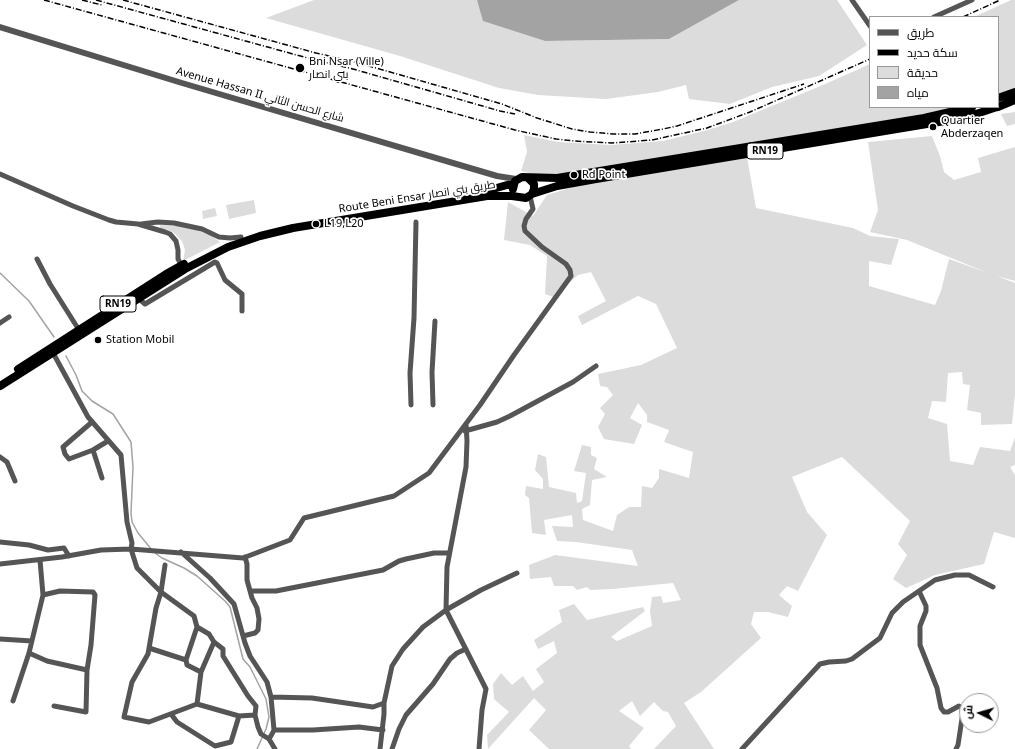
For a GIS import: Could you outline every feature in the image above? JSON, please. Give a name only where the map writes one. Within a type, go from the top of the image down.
[{"type":"highway","points":[[999,98],[1015,92]]},
{"type":"highway","name":"RN19","points":[[999,107],[1015,100]]},
{"type":"highway","name":"RN19","points":[[514,182],[522,177],[557,178],[934,116],[968,108]]},
{"type":"highway","name":"RN19","points":[[519,197],[526,198],[558,186],[596,179],[945,122],[995,108]]},
{"type":"highway","points":[[528,178],[534,184],[534,189],[531,195]]},
{"type":"highway","points":[[514,182],[514,193],[519,197]]},
{"type":"highway","name":"Route Beni Ensar طريق بني انصار","points":[[0,380],[52,351],[139,298],[183,267],[224,242],[281,225],[485,192],[514,182]]},
{"type":"highway","name":"Route Beni Ensar طريق بني انصار","points":[[0,386],[52,351],[79,330],[166,274],[183,267],[197,268],[224,242],[260,236],[293,228],[487,196],[499,195],[519,197]]},
{"type":"street","points":[[852,0],[869,25]]},
{"type":"street","points":[[936,16],[972,0]]},
{"type":"street","name":"Avenue Hassan II شارع الحسن الثاني","points":[[0,27],[514,182]]},
{"type":"street","points":[[0,174],[109,220],[138,224],[158,222],[174,223],[202,229],[224,242]]},
{"type":"street","points":[[0,564],[69,556],[101,550],[131,548],[243,558],[290,540],[304,518],[394,496],[429,473],[461,431],[571,276],[570,270],[566,264],[542,247],[525,231],[524,226],[526,219],[534,209],[531,195]]},
{"type":"street","points":[[412,405],[410,373],[414,318],[416,222]]},
{"type":"street","points":[[138,224],[170,234],[178,246],[178,259],[183,267]]},
{"type":"street","points":[[166,274],[174,265],[178,255]]},
{"type":"street","points":[[37,259],[50,284],[79,330]]},
{"type":"street","points":[[139,298],[145,304],[197,268],[215,262],[217,263],[225,280],[242,294],[242,311]]},
{"type":"street","points":[[0,323],[9,317]]},
{"type":"street","points":[[433,405],[432,372],[435,321]]},
{"type":"street","points":[[52,351],[88,417],[121,455],[127,522],[132,543],[131,548],[137,568],[160,592],[194,616],[197,627],[186,660],[187,665],[201,672]]},
{"type":"street","points":[[461,431],[467,431],[497,422],[510,416],[572,382],[596,366]]},
{"type":"street","points":[[92,422],[63,447],[65,454],[69,459],[93,450],[108,441]]},
{"type":"street","points":[[466,424],[466,467],[447,567],[446,610],[486,689],[482,710],[479,749]]},
{"type":"street","points":[[93,450],[102,478]]},
{"type":"street","points":[[0,457],[7,462],[15,481]]},
{"type":"street","points":[[0,542],[29,545],[48,550],[64,548],[69,556]]},
{"type":"street","points":[[181,552],[210,578],[234,604],[250,656],[267,682],[271,697],[274,730],[272,734],[265,736]]},
{"type":"street","points":[[251,592],[276,591],[383,570],[399,561],[406,559],[434,553],[449,553]]},
{"type":"street","points":[[243,636],[255,633],[258,630],[259,619],[257,608],[247,580],[247,564],[245,557]]},
{"type":"street","points":[[13,701],[29,653],[44,595],[40,560]]},
{"type":"street","points":[[165,565],[148,654],[132,682],[124,717],[150,722],[197,704],[239,716],[255,715]]},
{"type":"street","points":[[380,749],[383,730],[384,703],[392,666],[403,649],[423,627],[446,610],[481,590],[517,573]]},
{"type":"street","points":[[742,749],[820,664],[852,659],[880,638],[892,613],[903,602],[935,580],[955,575],[969,575],[993,587]]},
{"type":"street","points":[[44,595],[60,591],[93,592],[95,595],[91,645],[87,670],[86,712],[54,706]]},
{"type":"street","points":[[919,591],[926,606],[926,611],[920,626],[920,645],[937,688],[941,708],[944,712],[948,712],[959,706],[962,708],[963,712],[958,745],[956,749]]},
{"type":"street","points":[[197,627],[209,634],[214,642],[223,649],[223,656],[256,706],[255,715],[258,727],[274,749]]},
{"type":"street","points":[[0,639],[32,641]]},
{"type":"street","points":[[197,704],[201,672],[214,642]]},
{"type":"street","points":[[149,648],[186,660]]},
{"type":"street","points":[[392,749],[406,715],[433,684],[450,659],[466,648]]},
{"type":"street","points":[[29,653],[47,661],[87,670]]},
{"type":"street","points":[[271,697],[312,698],[373,707],[384,703]]},
{"type":"street","points":[[171,714],[177,722],[214,746],[231,742],[239,716]]},
{"type":"street","points":[[274,730],[313,730],[359,727],[383,730]]},
{"type":"green space","points":[[314,0],[477,0],[484,21],[545,41],[669,39],[739,0],[837,0],[867,45],[819,76],[772,87],[730,104],[689,99],[686,85],[658,92],[606,99],[538,95],[499,88],[400,56],[266,18]]},
{"type":"green space","points":[[1011,0],[1015,0],[1015,90],[999,97],[999,16],[976,16]]},
{"type":"green space","points":[[869,64],[869,108],[957,108],[574,175],[538,175],[521,171],[527,152],[524,135],[558,142],[611,145],[663,141],[733,122]]},
{"type":"green space","points":[[1015,112],[1015,124],[1007,126],[1001,114]]},
{"type":"green space","points":[[932,136],[940,156],[944,172],[954,180],[981,172],[978,158],[1015,147],[1015,281],[997,276],[1015,283],[1015,394],[1012,424],[981,425],[981,413],[967,410],[970,385],[963,384],[962,372],[948,373],[946,402],[932,401],[928,418],[947,424],[950,461],[973,465],[980,447],[1010,451],[1015,437],[1015,465],[1010,467],[1015,475],[1015,538],[994,532],[984,564],[935,575],[906,588],[893,579],[907,555],[898,544],[910,521],[842,457],[792,477],[807,512],[827,535],[798,591],[787,586],[779,595],[792,606],[788,617],[768,612],[754,612],[751,624],[761,638],[701,692],[684,703],[714,749],[654,749],[676,726],[668,712],[663,711],[654,702],[640,716],[632,701],[619,711],[644,728],[629,746],[631,749],[549,749],[529,730],[546,710],[534,698],[488,749],[487,735],[509,712],[494,699],[493,684],[501,673],[512,685],[523,676],[533,691],[544,682],[536,669],[557,653],[554,641],[538,649],[534,640],[562,622],[559,610],[574,604],[587,620],[643,607],[645,611],[611,637],[617,641],[652,626],[650,611],[652,597],[661,596],[663,603],[681,600],[673,583],[613,589],[590,590],[587,587],[577,590],[573,586],[554,586],[551,577],[530,579],[529,565],[555,555],[638,566],[632,550],[576,542],[557,541],[552,526],[573,527],[572,515],[544,520],[546,535],[532,533],[529,498],[525,495],[526,486],[543,489],[543,479],[535,470],[538,454],[546,457],[549,487],[576,493],[577,503],[582,501],[586,473],[574,471],[582,445],[591,447],[591,455],[597,458],[594,469],[607,477],[592,480],[590,505],[582,509],[583,520],[613,531],[617,515],[629,507],[641,507],[642,486],[652,488],[659,478],[659,469],[689,478],[693,452],[664,442],[669,430],[647,422],[647,415],[638,403],[630,418],[642,425],[634,444],[604,439],[598,427],[605,414],[600,408],[613,395],[607,387],[600,386],[598,374],[641,365],[677,348],[656,304],[638,296],[582,325],[578,316],[606,301],[591,272],[578,275],[553,297],[545,294],[547,256],[530,245],[504,240],[508,202],[533,216],[547,195],[580,185],[747,157],[756,208],[853,228],[870,236],[899,239],[891,265],[869,261],[869,286],[935,305],[941,291],[949,259],[988,273],[907,240],[870,232],[878,210],[868,142]]},
{"type":"green space","points":[[254,200],[256,213],[229,219],[226,205]]},
{"type":"green space","points":[[215,208],[217,216],[203,219],[202,211]]},
{"type":"green space","points":[[160,225],[179,226],[196,230],[210,235],[220,242],[183,261],[185,250],[182,241],[173,232],[160,228]]},
{"type":"water","points":[[477,0],[739,0],[669,39],[545,41],[483,21]]},
{"type":"waterway","points":[[0,273],[29,301],[54,337]]},
{"type":"waterway","points":[[66,356],[82,391],[92,401],[113,414],[131,442],[133,467],[132,522],[138,533],[152,550]]},
{"type":"waterway","points":[[155,553],[197,576],[230,607],[243,659],[250,667],[266,699],[269,717],[266,729],[257,749]]},
{"type":"railway","points":[[44,0],[515,130],[556,139],[574,141],[612,143],[652,140],[707,128],[750,112],[869,59]]},
{"type":"railway","points":[[82,0],[102,5]]},
{"type":"railway","points":[[96,0],[515,114]]},
{"type":"railway","points":[[123,0],[316,53],[355,62],[502,104],[537,118],[572,129],[590,132],[635,134],[677,126],[804,84]]},
{"type":"railway","points":[[965,16],[1000,0]]},
{"type":"place","name":"Bni Nsar (Ville) بني انصار","points":[[300,68]]},
{"type":"place","name":"Quartier Abderzaqen","points":[[933,127]]},
{"type":"place","name":"Rd Point","points":[[574,175]]},
{"type":"place","name":"L19,L20","points":[[316,224]]},
{"type":"place","name":"Station Mobil","points":[[98,340]]}]
